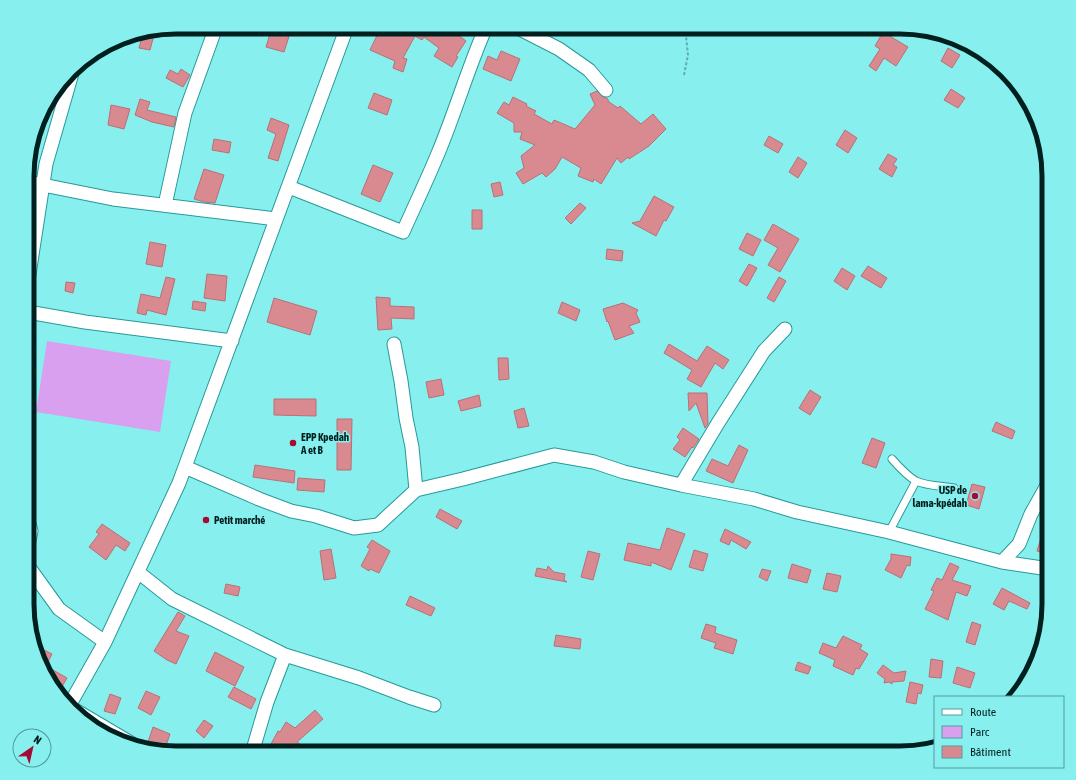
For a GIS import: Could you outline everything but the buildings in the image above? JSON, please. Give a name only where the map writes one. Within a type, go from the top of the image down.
[{"type":"street","points":[[165,205],[185,113],[213,34]]},
{"type":"street","points":[[72,700],[105,642],[179,483],[344,34]]},
{"type":"street","points":[[289,187],[403,232],[439,151],[473,55],[483,34]]},
{"type":"street","points":[[530,34],[559,49],[589,70],[606,90]]},
{"type":"street","points":[[34,245],[44,186],[46,164],[69,83]]},
{"type":"street","points":[[34,184],[113,199],[276,219]]},
{"type":"street","points":[[34,313],[85,322],[232,341]]},
{"type":"street","points":[[681,485],[764,351],[785,329]]},
{"type":"street","points":[[394,344],[412,447],[416,490]]},
{"type":"street","points":[[185,467],[291,511],[316,516],[354,528],[378,524],[416,490],[554,455],[594,462],[624,472],[681,485],[754,499],[797,512],[890,532],[1002,562],[1042,568]]},
{"type":"street","points":[[1002,562],[1019,544],[1031,514],[1042,494]]},
{"type":"street","points":[[138,572],[172,599],[285,655],[359,678],[409,697],[434,704]]},
{"type":"street","points":[[34,574],[59,609],[105,642]]},
{"type":"street","points":[[254,746],[267,702],[285,655]]},
{"type":"lane","points":[[892,459],[903,471],[916,481],[936,486],[954,488]]},
{"type":"lane","points":[[890,532],[916,481]]},
{"type":"path","points":[[684,75],[688,55],[686,34]]},
{"type":"green space","points":[[47,341],[171,361],[160,432],[36,412]]},
{"type":"place","name":"EPP Kpedah A et B","points":[[293,443]]},
{"type":"place","name":"USP de lama-kpédah","points":[[975,496]]},
{"type":"place","name":"Petit marché","points":[[206,520]]}]
